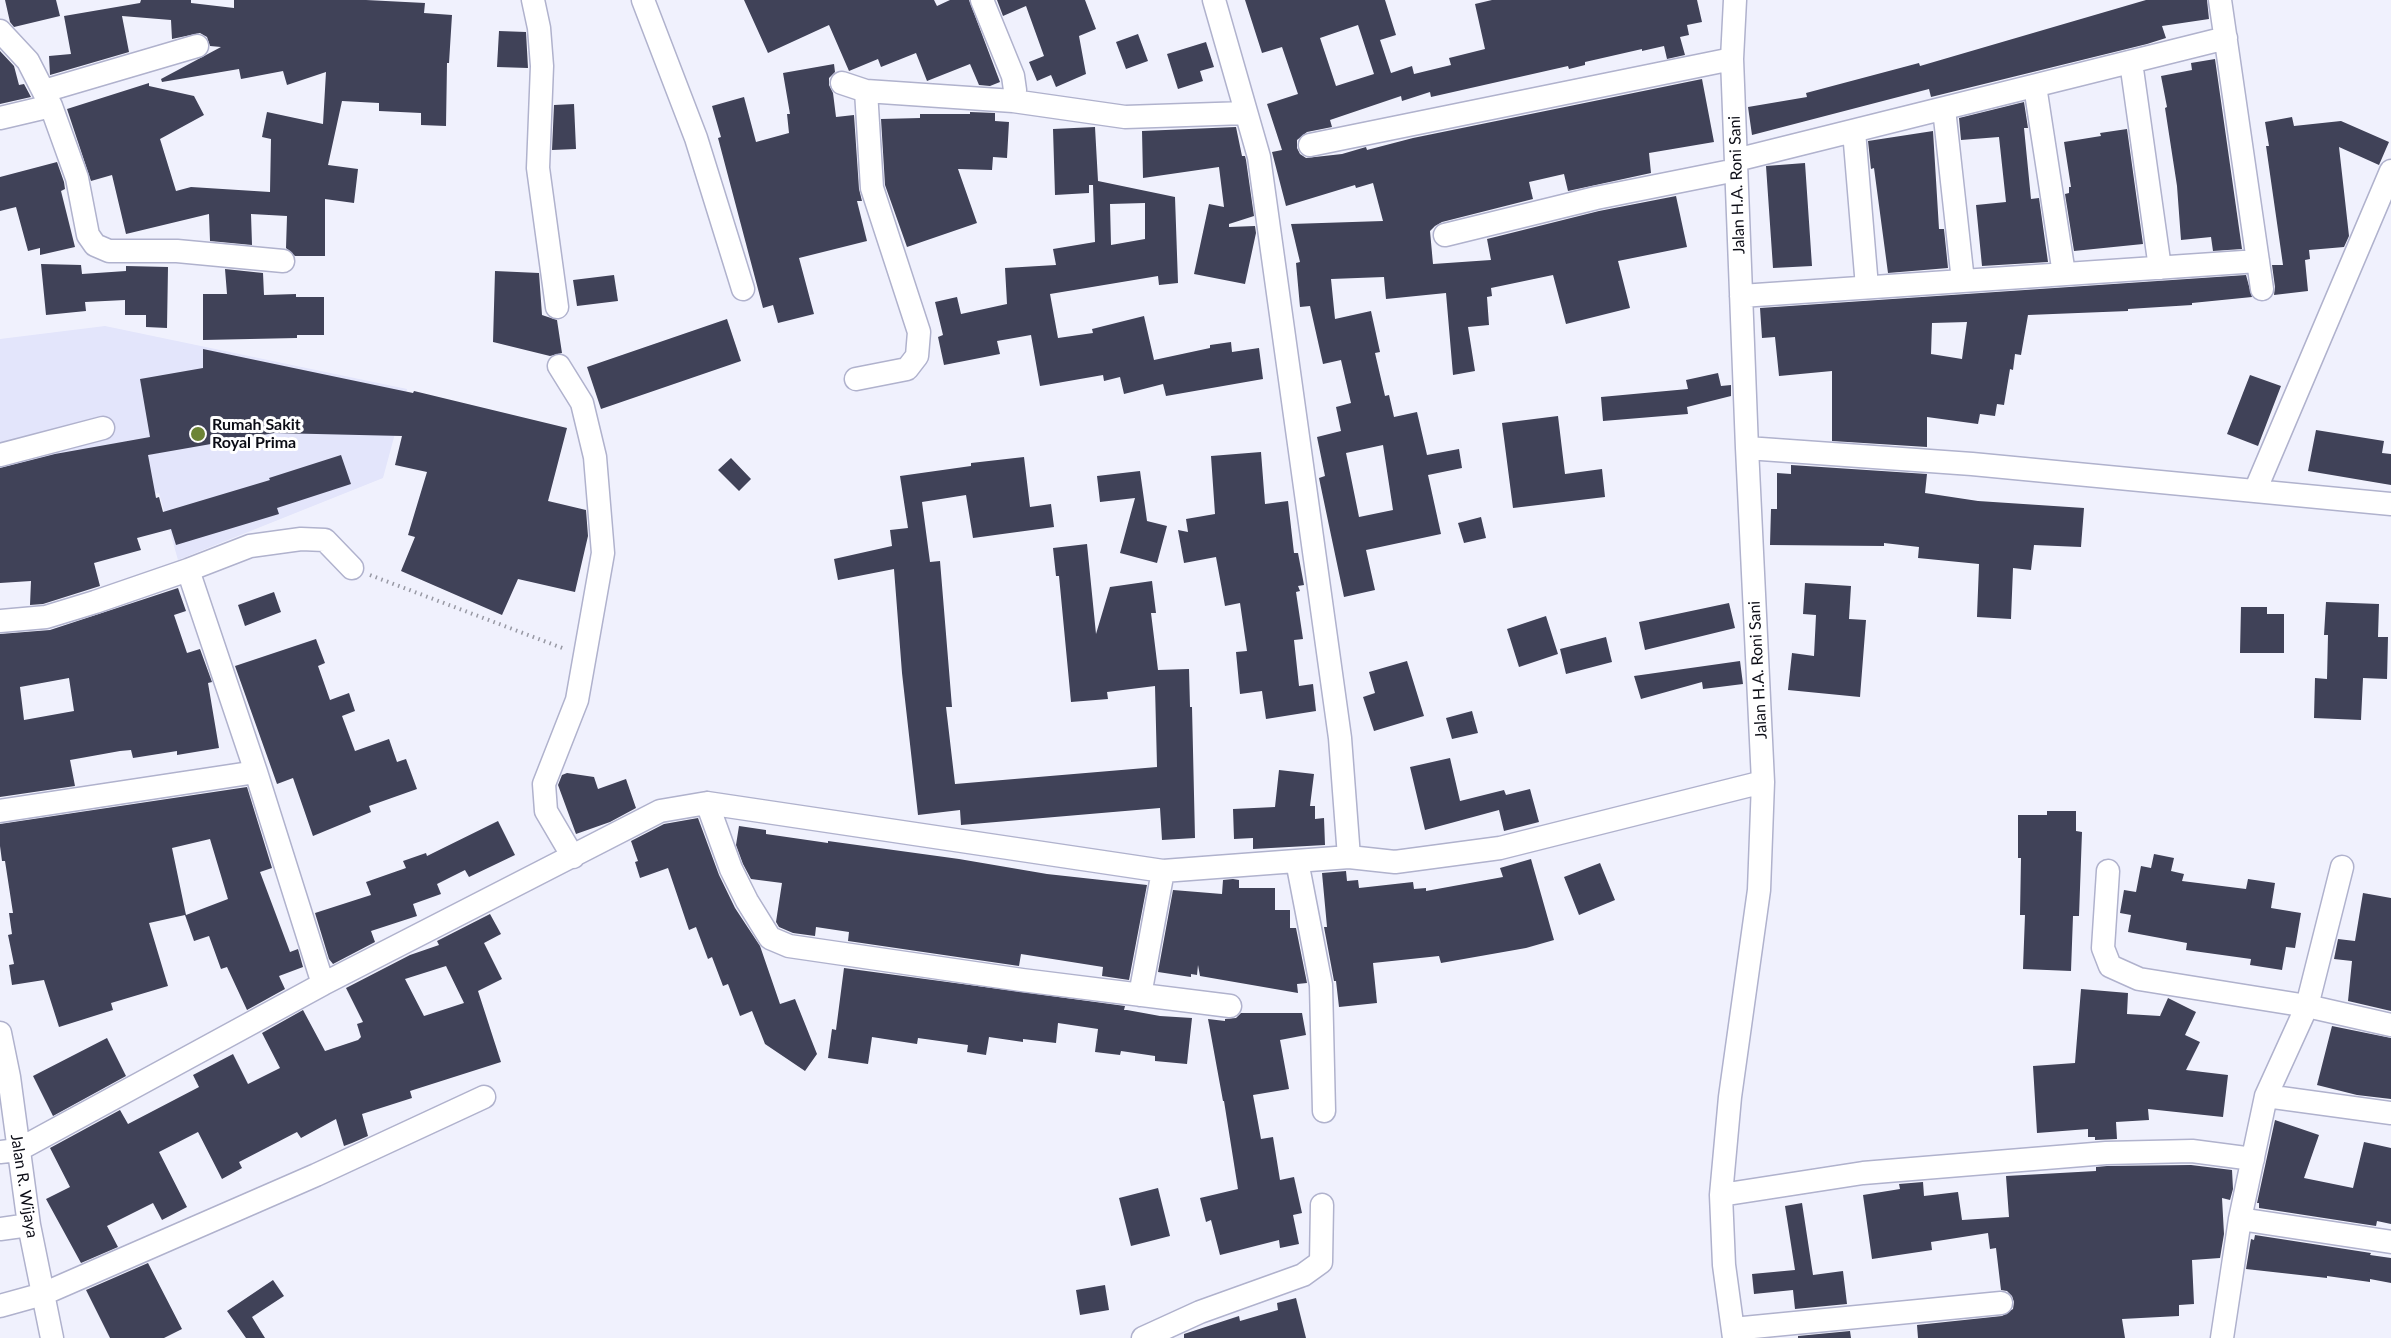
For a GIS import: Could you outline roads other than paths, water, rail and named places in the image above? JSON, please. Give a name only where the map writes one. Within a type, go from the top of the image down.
[{"type":"street","points":[[533,0],[541,42],[538,168],[557,307]]},
{"type":"street","points":[[643,0],[696,138],[743,289]]},
{"type":"street","points":[[982,0],[1012,76],[1015,90],[1013,101]]},
{"type":"street","points":[[1214,0],[1258,157],[1340,738],[1349,857]]},
{"type":"street","name":"Jalan H.A. Roni Sani","points":[[1734,1334],[1724,1264],[1721,1195],[1730,1097],[1759,890],[1763,782],[1732,58],[1735,0]]},
{"type":"street","points":[[2220,0],[2262,289]]},
{"type":"street","points":[[0,31],[28,61],[48,98],[77,178],[88,235],[95,245],[109,251],[177,251],[283,261]]},
{"type":"street","points":[[1445,235],[1736,165],[1854,131],[2226,38]]},
{"type":"street","points":[[0,118],[48,98],[197,46]]},
{"type":"street","points":[[1311,145],[1732,58]]},
{"type":"street","points":[[2131,62],[2160,268]]},
{"type":"street","points":[[842,83],[866,91],[1013,101],[1125,117],[1246,113]]},
{"type":"street","points":[[2035,86],[2064,274]]},
{"type":"street","points":[[856,379],[907,369],[917,356],[919,332],[872,188],[866,91]]},
{"type":"street","points":[[1944,109],[1964,281]]},
{"type":"street","points":[[1854,131],[1867,287]]},
{"type":"street","points":[[2255,491],[2391,171]]},
{"type":"street","points":[[1741,296],[2258,261]]},
{"type":"street","points":[[559,366],[582,403],[594,457],[603,542],[586,658],[577,700],[544,784],[546,811],[573,857]]},
{"type":"street","points":[[0,455],[103,429]]},
{"type":"street","points":[[1747,448],[1972,464],[2391,504]]},
{"type":"street","points":[[0,621],[46,617],[95,603],[250,546],[301,539],[325,540],[352,568]]},
{"type":"street","points":[[188,570],[256,772],[323,984]]},
{"type":"street","points":[[0,811],[256,772]]},
{"type":"street","points":[[9,1151],[323,984],[660,811],[707,803],[1163,871],[1349,857],[1395,862],[1500,848],[1763,782]]},
{"type":"street","points":[[707,803],[731,868],[747,901],[770,938],[779,943],[894,962],[1230,1006]]},
{"type":"street","points":[[1297,861],[1321,985],[1324,1111]]},
{"type":"street","points":[[2222,1338],[2240,1219],[2266,1096],[2307,1006],[2342,867]]},
{"type":"street","points":[[1140,995],[1163,871]]},
{"type":"street","points":[[2108,871],[2103,948],[2110,966],[2139,979],[2307,1006],[2391,1025]]},
{"type":"street","name":"Jalan R. Wijaya","points":[[0,1033],[9,1151],[29,1225],[52,1338]]},
{"type":"street","points":[[2266,1096],[2391,1113]]},
{"type":"street","points":[[0,1306],[43,1294],[316,1175],[484,1097]]},
{"type":"street","points":[[1721,1195],[1863,1173],[2106,1153],[2192,1151],[2253,1159]]},
{"type":"street","points":[[1143,1338],[1200,1312],[1303,1275],[1321,1262],[1322,1205]]},
{"type":"street","points":[[2240,1219],[2391,1242]]},
{"type":"street","points":[[0,1229],[29,1225]]},
{"type":"street","points":[[1734,1334],[2001,1303]]},
{"type":"place","name":"Rumah Sakit Royal Prima","points":[[198,434]]}]
